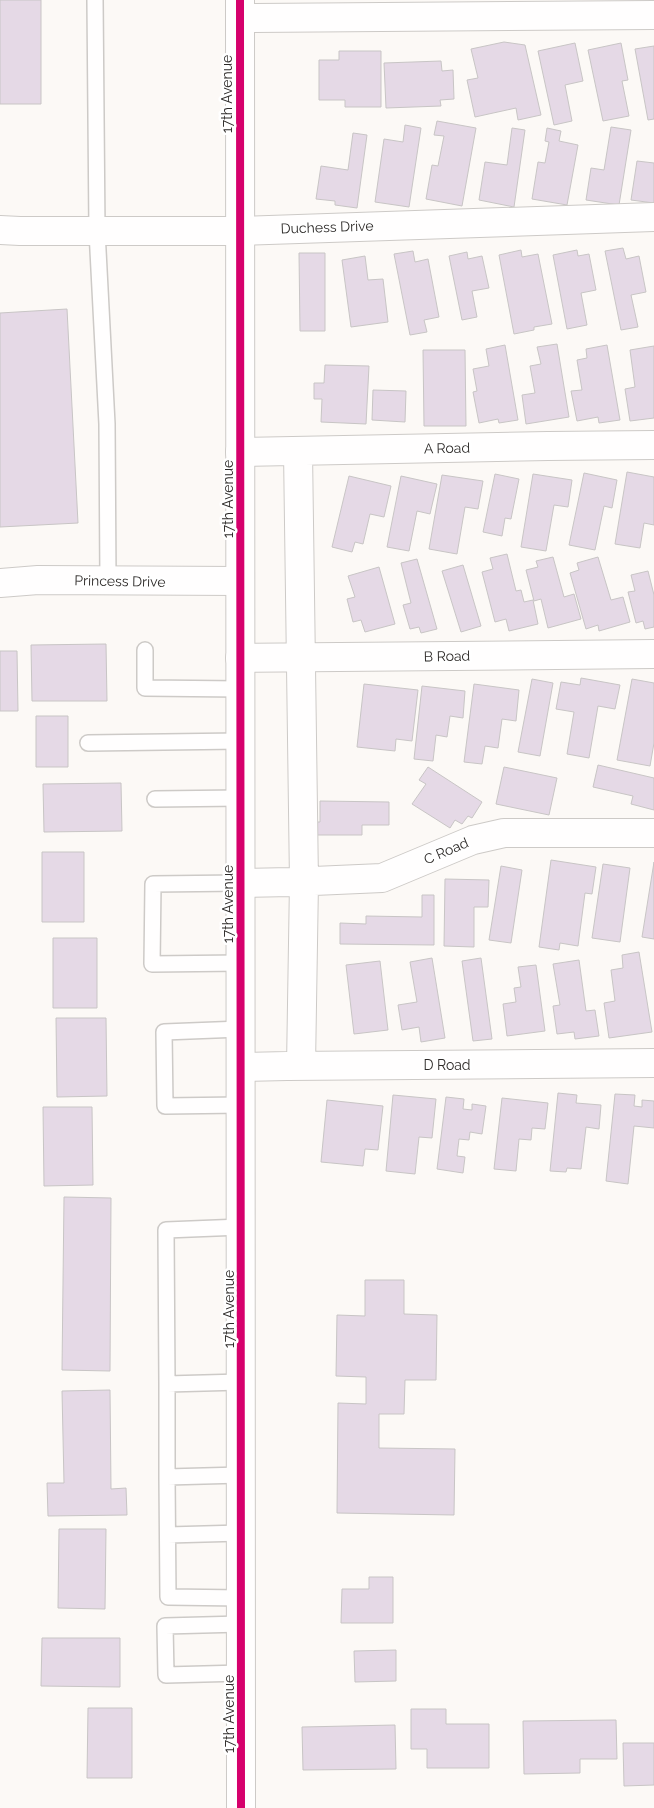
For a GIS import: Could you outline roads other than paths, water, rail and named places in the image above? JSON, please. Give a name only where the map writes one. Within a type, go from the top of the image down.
[{"type":"street","points":[[240,9],[654,15]]},
{"type":"street","name":"17th Avenue","points":[[240,9],[241,1808]]},
{"type":"street","name":"Duchess Drive","points":[[0,230],[240,231],[654,218]]},
{"type":"street","name":"A Road","points":[[240,452],[654,445]]},
{"type":"street","points":[[298,451],[304,882],[301,1066]]},
{"type":"street","name":"Princess Drive","points":[[0,583],[38,580],[240,581]]},
{"type":"street","name":"B Road","points":[[240,658],[654,654]]},
{"type":"street","name":"C Road","points":[[241,883],[382,878],[473,840],[504,833],[654,833]]},
{"type":"street","name":"D Road","points":[[241,1068],[654,1063]]},
{"type":"lane","points":[[96,0],[97,231],[107,424],[108,580]]},
{"type":"lane","points":[[145,650],[145,688],[240,689]]},
{"type":"lane","points":[[88,743],[240,741]]},
{"type":"lane","points":[[155,799],[241,798]]},
{"type":"lane","points":[[241,883],[153,884],[152,964],[241,963]]},
{"type":"lane","points":[[241,1029],[164,1032],[165,1106],[241,1105]]},
{"type":"lane","points":[[241,1227],[166,1230],[168,1597],[241,1611]]},
{"type":"lane","points":[[167,1384],[241,1382]]},
{"type":"lane","points":[[167,1477],[241,1475]]},
{"type":"lane","points":[[168,1535],[241,1533]]},
{"type":"lane","points":[[241,1611],[165,1626],[166,1675],[242,1674]]}]
